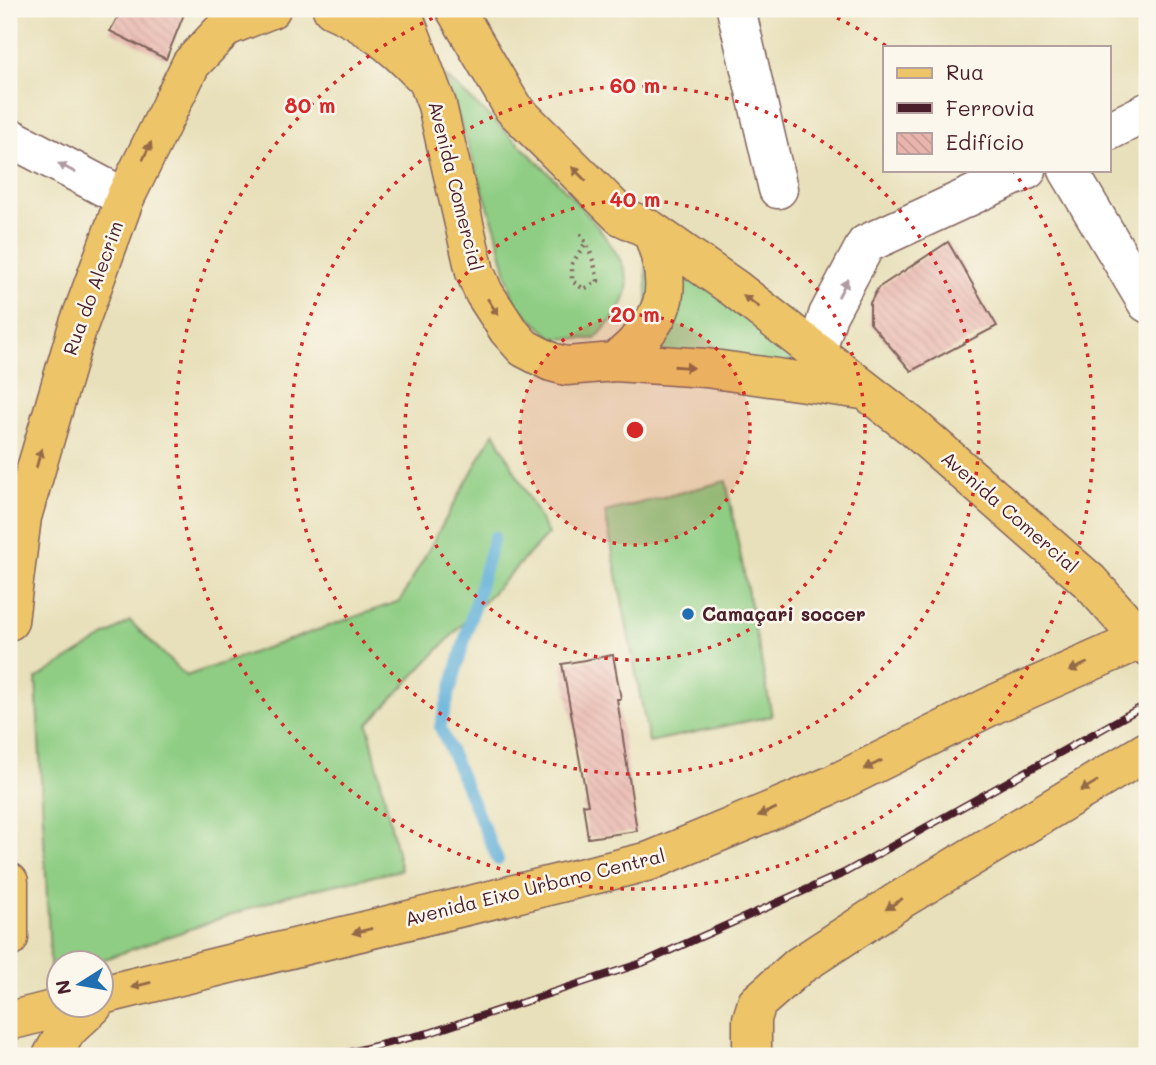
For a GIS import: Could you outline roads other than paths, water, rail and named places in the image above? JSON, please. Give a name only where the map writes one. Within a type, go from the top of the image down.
[{"type":"main road","points":[[332,9],[359,20],[381,36],[430,83]]},
{"type":"main road","name":"Avenida Comercial","points":[[401,9],[430,83],[445,135],[473,265],[484,293],[496,313],[524,348],[551,362],[587,366],[615,362],[706,368],[862,390]]},
{"type":"main road","name":"Avenida Comercial","points":[[455,9],[513,108],[621,216],[651,230],[817,351],[862,390],[914,428],[1090,581],[1145,641]]},
{"type":"main road","name":"Rua do Alecrim","points":[[9,621],[22,517],[77,328],[125,198],[191,64],[241,14]]},
{"type":"main road","points":[[615,362],[640,341],[662,311],[666,271],[651,230]]},
{"type":"main road","name":"Avenida Eixo Urbano Central","points":[[116,994],[650,861],[831,786],[997,703],[1145,641]]},
{"type":"main road","points":[[752,1056],[752,1019],[757,1003],[799,966],[900,900],[1147,751]]},
{"type":"main road","points":[[9,882],[9,938]]},
{"type":"main road","points":[[9,1021],[46,1012]]},
{"type":"main road","points":[[52,1056],[67,1030],[77,1020]]},
{"type":"street","points":[[736,9],[778,189]]},
{"type":"street","points":[[1110,130],[1147,112]]},
{"type":"street","points":[[9,138],[125,198]]},
{"type":"street","points":[[817,351],[828,315],[866,244],[1023,172]]},
{"type":"street","points":[[1069,172],[1147,303]]},
{"type":"waterway","points":[[494,537],[440,727],[498,860]]},
{"type":"railway","points":[[334,1056],[429,1033],[642,963],[844,873],[1147,704]]},
{"type":"place","name":"Camaçari soccer","points":[[688,614]]}]
